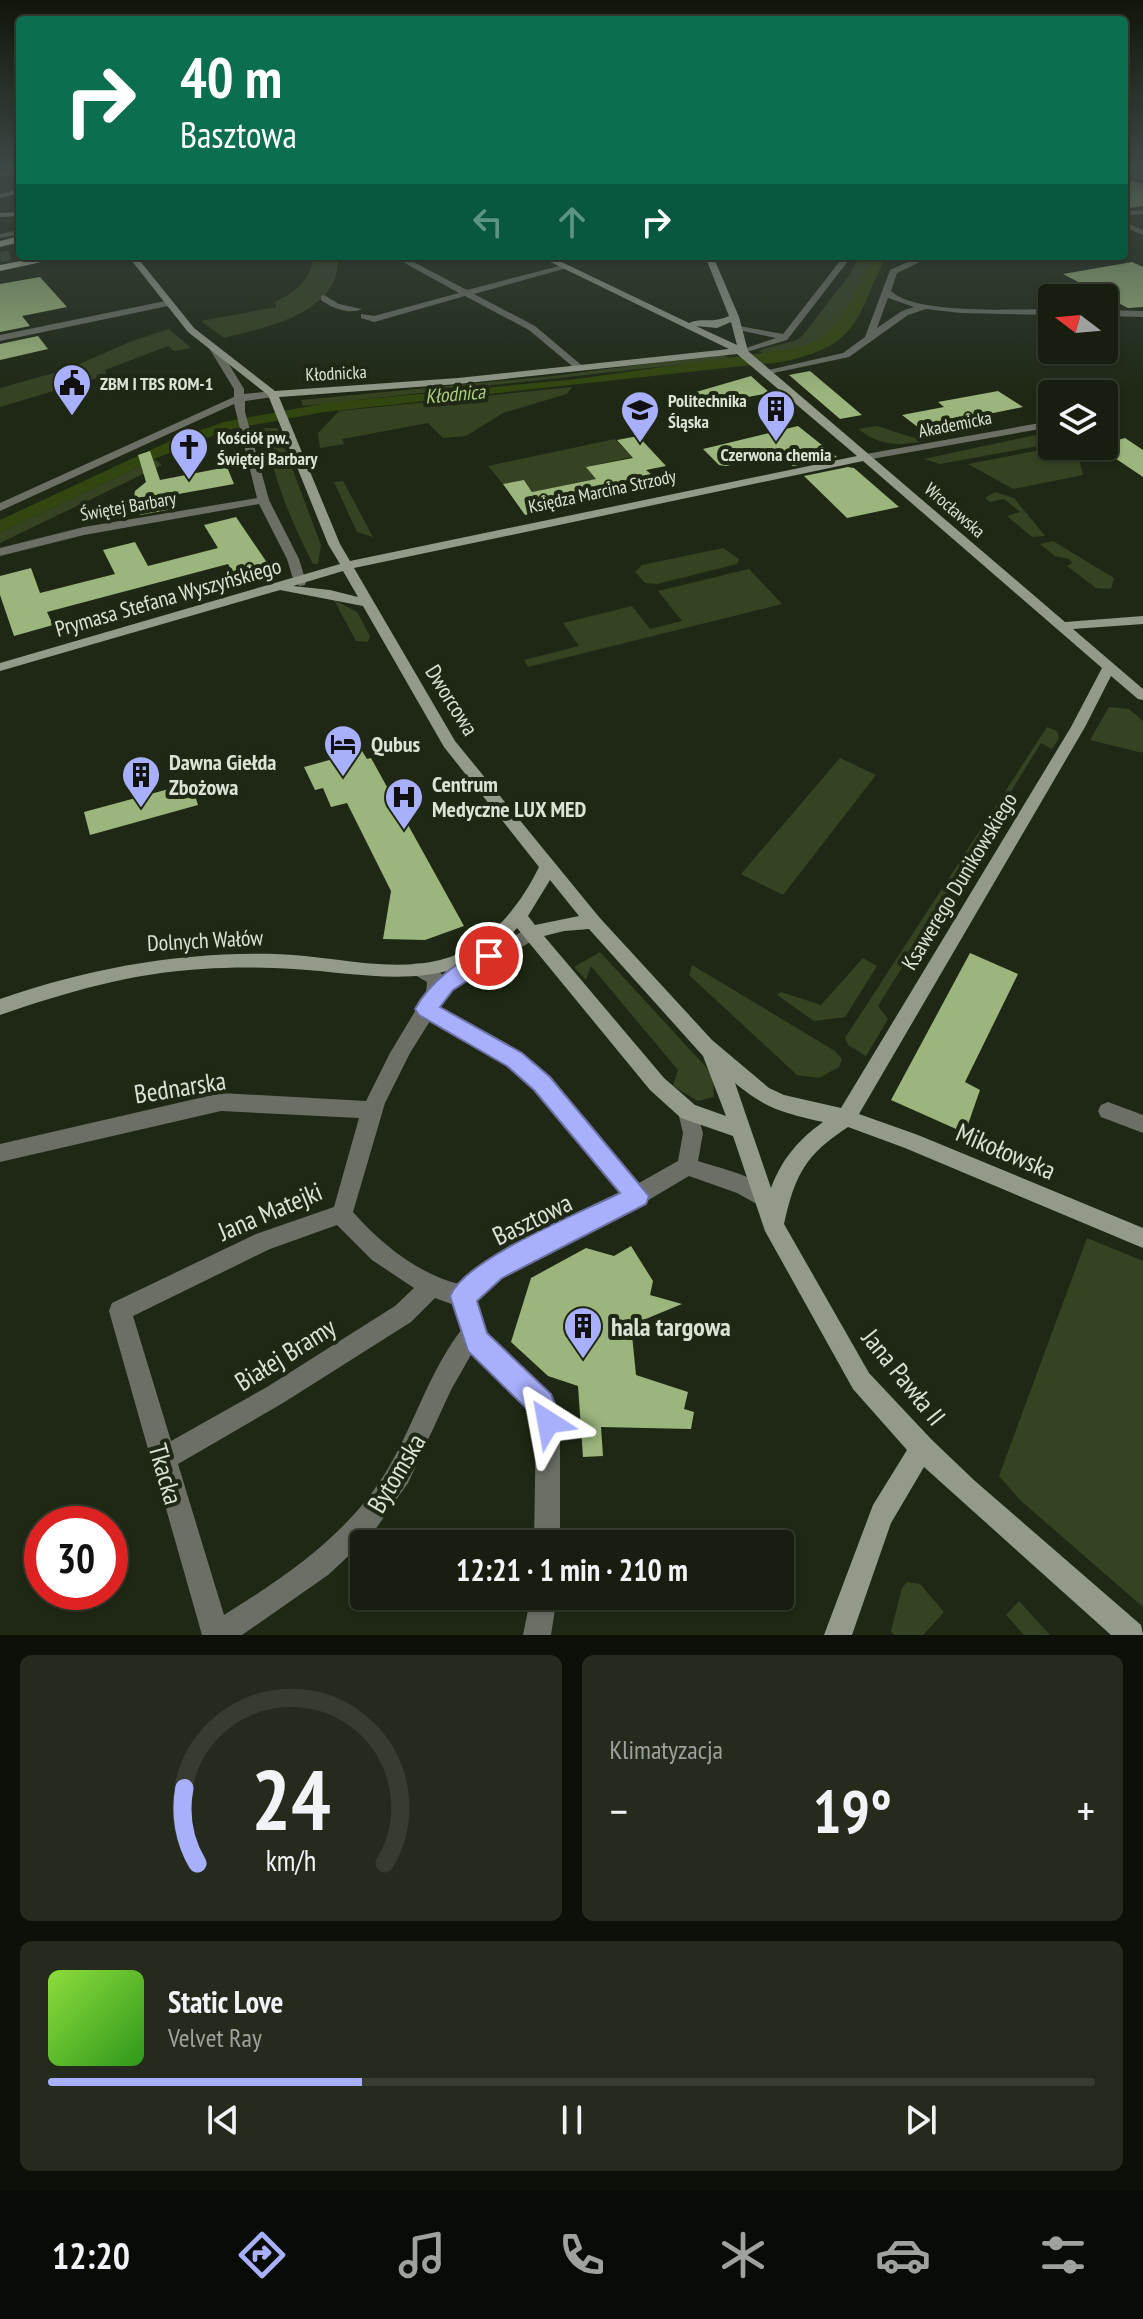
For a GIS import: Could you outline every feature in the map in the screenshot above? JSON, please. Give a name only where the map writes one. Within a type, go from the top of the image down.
[{"type":"main road","points":[[0,268],[43,260]]},
{"type":"street","points":[[135,260],[191,330],[276,398]]},
{"type":"street","points":[[404,260],[532,328],[581,369]]},
{"type":"street","name":"Wrocławska","points":[[551,260],[743,352],[1143,696]]},
{"type":"street","points":[[711,260],[735,322],[743,352],[786,335],[845,260]]},
{"type":"street","points":[[867,342],[885,290],[898,268],[918,260]]},
{"type":"street","points":[[324,298],[336,306],[365,315],[468,293],[564,266]]},
{"type":"street","points":[[885,290],[894,300],[924,308],[1038,312]]},
{"type":"street","points":[[0,338],[170,303]]},
{"type":"street","points":[[765,371],[837,359],[867,342],[905,313],[924,308]]},
{"type":"street","points":[[1118,313],[1143,314]]},
{"type":"street","points":[[680,320],[709,326],[735,322],[769,336],[786,335]]},
{"type":"street","name":"Kłodnicka","points":[[696,354],[720,340],[735,322]]},
{"type":"street","points":[[214,348],[239,389],[240,412],[263,500],[293,559],[300,582]]},
{"type":"street","name":"Kłodnicka","points":[[0,507],[240,398],[276,398],[581,369],[696,354],[743,352]]},
{"type":"street","name":"Dworcowa","points":[[276,398],[331,537],[449,744],[593,922],[705,1046]]},
{"type":"street","name":"Akademicka","points":[[866,457],[1038,426]]},
{"type":"street","name":"Księdza Marcina Strzody","points":[[348,567],[544,522],[866,457]]},
{"type":"street","name":"Świętej Barbary","points":[[0,552],[84,531],[263,500]]},
{"type":"street","name":"Prymasa Stefana Wyszyńskiego","points":[[0,667],[348,567]]},
{"type":"street","points":[[280,588],[330,594],[370,604]]},
{"type":"street","points":[[1062,626],[1143,620]]},
{"type":"street","name":"Ksawerego Dunikowskiego","points":[[846,1118],[1108,676],[1109,667]]},
{"type":"street","name":"Dolnych Wałów","points":[[0,1007],[83,977],[132,968],[276,961],[429,987],[462,973],[526,925],[548,867]]},
{"type":"street","name":"Dolnych Wałów","points":[[429,987],[453,962],[526,925],[593,922]]},
{"type":"street","points":[[526,925],[657,1084],[688,1112],[740,1129]]},
{"type":"street","points":[[429,987],[542,1084],[637,1196]]},
{"type":"street","name":"Jana Matejki","points":[[120,1311],[264,1241],[341,1214],[353,1190],[365,1129],[372,1110],[429,987]]},
{"type":"street","name":"Mikołowska","points":[[705,1046],[762,1094],[805,1111],[846,1118],[911,1141],[1143,1238]]},
{"type":"street","name":"Jana Pawła II","points":[[705,1046],[722,1074],[773,1224],[861,1381],[923,1449],[1131,1635]]},
{"type":"street","name":"Bednarska","points":[[0,1153],[221,1102],[372,1110]]},
{"type":"street","points":[[1108,1111],[1143,1124]]},
{"type":"street","points":[[688,1112],[693,1133],[687,1166],[744,1186],[764,1198]]},
{"type":"street","points":[[773,1224],[781,1184],[794,1158],[815,1137],[846,1118]]},
{"type":"street","name":"Basztowa","points":[[462,1296],[493,1269],[637,1196],[687,1166]]},
{"type":"street","points":[[341,1214],[354,1230],[431,1287],[462,1296],[473,1333],[484,1350],[541,1404],[548,1416],[547,1530]]},
{"type":"street","name":"Białej Bramy","points":[[161,1460],[275,1395],[403,1314],[431,1287]]},
{"type":"street","name":"Tkacka","points":[[120,1311],[161,1460],[225,1633]]},
{"type":"street","name":"Bytomska","points":[[225,1633],[298,1583],[364,1526],[397,1478],[457,1354],[473,1333]]},
{"type":"street","points":[[838,1635],[883,1509],[895,1486],[923,1449]]},
{"type":"street","points":[[537,1635],[541,1610]]},
{"type":"shaded area","points":[[314,260],[338,260],[334,281],[326,294],[286,320],[224,338],[201,321],[276,307],[275,302],[296,289]]},
{"type":"shaded area","points":[[857,260],[870,260],[846,310],[828,333],[816,342],[797,349],[765,355],[759,350],[797,340],[803,335],[850,274]]},
{"type":"shaded area","points":[[169,329],[191,348],[174,351],[168,346],[105,370],[107,375],[0,407],[0,388],[68,369],[132,341]]},
{"type":"shaded area","points":[[723,354],[731,359],[303,406],[301,400],[553,376]]},
{"type":"shaded area","points":[[572,387],[567,394],[503,413],[466,436],[443,438],[428,423],[342,439],[344,444],[320,448],[318,433],[339,411]]},
{"type":"shaded area","points":[[877,426],[924,441],[907,444],[881,442],[859,429]]},
{"type":"shaded area","points":[[263,428],[277,428],[321,545],[318,564],[313,564],[290,514]]},
{"type":"shaded area","points":[[1038,435],[1038,446],[940,464],[924,459]]},
{"type":"shaded area","points":[[615,439],[632,457],[587,467],[596,479],[533,492],[524,480],[503,484],[488,466]]},
{"type":"shaded area","points":[[1038,451],[1038,460],[1079,460],[1083,475],[1013,489],[968,464]]},
{"type":"shaded area","points":[[154,459],[162,465],[0,543],[0,533]]},
{"type":"shaded area","points":[[343,481],[373,537],[357,532],[334,482]]},
{"type":"shaded area","points":[[995,492],[1014,498],[1045,536],[1032,537],[1007,516],[1020,512],[1004,499],[990,502],[985,498]]},
{"type":"shaded area","points":[[1053,541],[1114,578],[1111,589],[1096,588],[1067,566],[1072,563],[1069,559],[1055,556],[1040,544]]},
{"type":"shaded area","points":[[723,548],[739,559],[737,564],[657,584],[645,583],[635,572],[642,565]]},
{"type":"shaded area","points":[[749,569],[782,604],[528,667],[524,660],[579,646],[563,623],[632,606],[650,629],[682,621],[658,591]]},
{"type":"shaded area","points":[[334,600],[357,612],[370,636],[368,642],[356,641]]},
{"type":"shaded area","points":[[1109,707],[1129,709],[1143,721],[1143,753],[1090,740]]},
{"type":"shaded area","points":[[1047,727],[1057,731],[1059,738],[1052,749],[1041,743],[878,1006],[888,1019],[866,1056],[848,1045],[845,1038]]},
{"type":"shaded area","points":[[840,758],[876,775],[783,895],[741,874]]},
{"type":"shaded area","points":[[600,952],[706,1067],[713,1077],[714,1097],[698,1101],[673,1086],[678,1070],[591,966],[586,980],[574,967]]},
{"type":"shaded area","points":[[863,958],[877,966],[845,1017],[814,1021],[777,995],[781,992],[821,1005]]},
{"type":"shaded area","points":[[692,965],[835,1051],[842,1059],[839,1067],[819,1078],[797,1075],[689,975]]},
{"type":"shaded area","points":[[1087,1238],[1143,1261],[1143,1607],[1020,1500],[999,1476]]},
{"type":"shaded area","points":[[907,1582],[920,1584],[944,1612],[923,1635],[894,1635],[891,1631],[902,1588]]},
{"type":"shaded area","points":[[1019,1601],[1050,1635],[1024,1635],[1006,1615]]},
{"type":"water","name":"Kłodnica","points":[[870,260],[884,260],[851,327],[840,339],[807,356],[781,362],[324,412],[227,430],[154,459],[0,533],[0,520],[170,441],[224,422],[326,403],[577,379],[804,347],[828,331],[853,296]]},
{"type":"building","points":[[1132,262],[1143,267],[1143,307],[1128,308],[1118,303],[1118,284],[1082,284],[1063,274]]},
{"type":"building","points":[[40,277],[67,307],[22,316],[30,326],[0,332],[0,284]]},
{"type":"building","points":[[38,336],[48,349],[0,360],[0,344]]},
{"type":"building","points":[[810,371],[862,415],[840,419],[789,375]]},
{"type":"building","points":[[751,376],[770,393],[710,404],[696,392]]},
{"type":"building","points":[[998,391],[1023,407],[919,428],[902,415],[944,407],[938,402]]},
{"type":"building","name":"Czerwona chemia","points":[[798,426],[837,457],[793,466],[782,455],[726,466],[719,465],[703,449]]},
{"type":"building","points":[[638,436],[666,466],[646,470],[652,475],[610,484],[619,494],[525,515],[503,484],[524,480],[532,492],[596,479],[586,467],[633,458],[617,440]]},
{"type":"building","points":[[1125,438],[1143,450],[1143,477],[1118,460],[1118,440]]},
{"type":"building","name":"Kościół pw. Świętej Barbary","points":[[150,451],[160,480],[227,467],[234,484],[173,495],[178,508],[140,515],[138,509],[132,510],[135,491],[146,482],[138,455]]},
{"type":"building","points":[[854,468],[899,507],[847,518],[804,476]]},
{"type":"building","points":[[236,517],[270,567],[235,576],[228,564],[47,612],[53,625],[14,636],[0,595],[0,576],[31,568],[40,593],[115,574],[103,550],[135,542],[148,566],[218,548],[204,525]]},
{"type":"building","points":[[362,751],[367,759],[371,758],[464,926],[425,940],[383,939],[391,891],[347,803],[331,807],[323,788],[315,790],[304,767]]},
{"type":"building","name":"Dawna Giełda Zbożowa","points":[[191,783],[198,805],[90,835],[84,812]]},
{"type":"building","points":[[970,953],[1018,974],[965,1082],[980,1090],[965,1133],[891,1100]]},
{"type":"building","name":"hala targowa","points":[[631,1246],[653,1281],[650,1295],[682,1304],[631,1325],[636,1375],[688,1392],[684,1409],[694,1412],[691,1429],[601,1427],[603,1456],[583,1457],[578,1386],[548,1376],[511,1342],[531,1278],[586,1248],[614,1256]]},
{"type":"tunnel","points":[[0,257],[16,254]]},
{"type":"place","name":"ZBM I TBS ROM-1","points":[[72,417]]},
{"type":"place","name":"Czerwona chemia","points":[[776,443]]},
{"type":"place","name":"Politechnika Śląska","points":[[640,444]]},
{"type":"place","name":"Kościół pw. Świętej Barbary","points":[[189,481]]},
{"type":"place","name":"Qubus","points":[[343,778]]},
{"type":"place","name":"Dawna Giełda Zbożowa","points":[[141,809]]},
{"type":"place","name":"Centrum Medyczne LUX MED","points":[[404,831]]},
{"type":"place","name":"hala targowa","points":[[583,1360]]},
{"type":"route","points":[[489,956],[446,984],[426,1009],[514,1060],[542,1084],[637,1196],[493,1269],[462,1296],[477,1341],[541,1404],[548,1422]]}]
